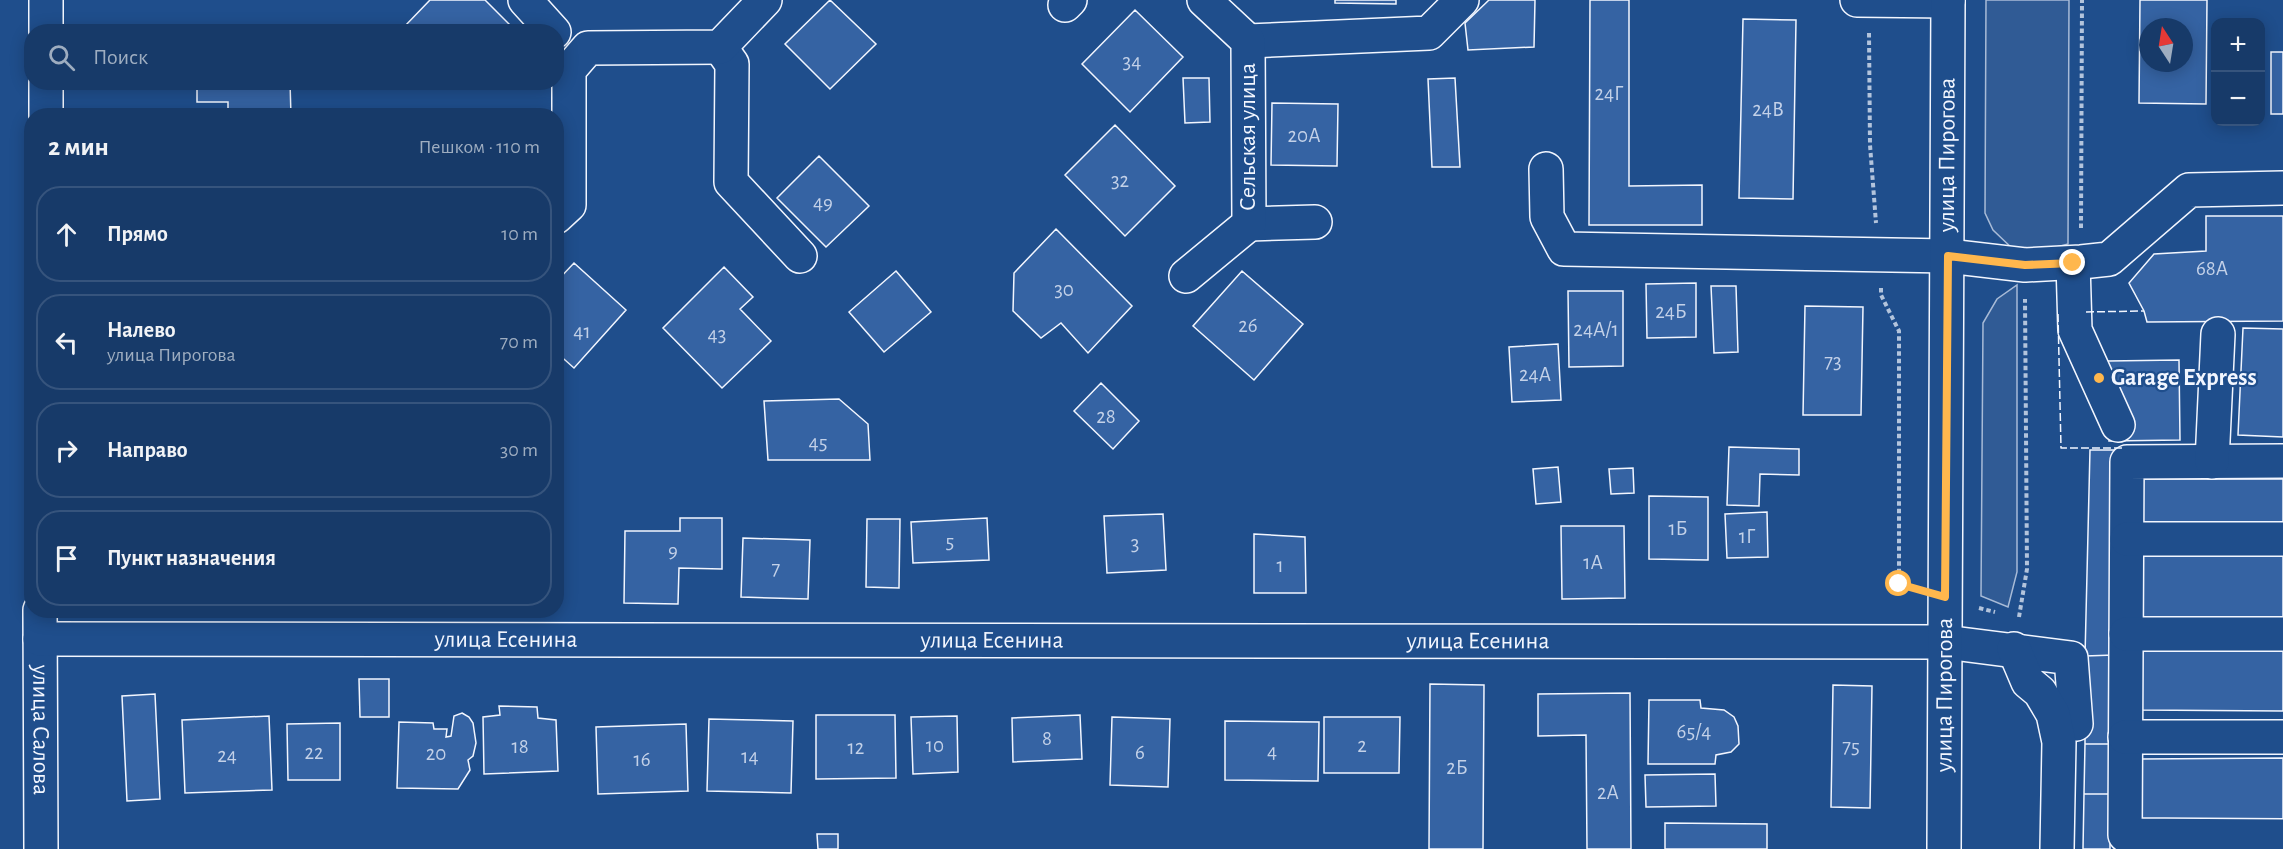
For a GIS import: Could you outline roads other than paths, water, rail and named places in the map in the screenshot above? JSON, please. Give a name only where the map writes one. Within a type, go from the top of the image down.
[{"type":"street","points":[[46,0],[46,24]]},
{"type":"street","points":[[525,0],[547,24]]},
{"type":"street","points":[[564,41],[588,48],[720,47],[765,0]]},
{"type":"street","name":"Сельская улица","points":[[1204,0],[1248,41],[1429,33],[1462,0]]},
{"type":"street","points":[[1863,1],[1947,1]]},
{"type":"street","name":"улица Пирогова","points":[[1944,849],[1948,256],[1947,1]]},
{"type":"street","name":"Сельская улица","points":[[1186,276],[1248,225],[1248,41]]},
{"type":"street","points":[[564,46],[569,70],[569,205],[564,210]]},
{"type":"street","points":[[720,47],[732,64],[731,182],[800,256]]},
{"type":"street","points":[[46,90],[46,108]]},
{"type":"street","points":[[1546,169],[1547,217],[1564,249],[1948,256],[2025,265],[2109,259],[2189,190],[2283,188]]},
{"type":"street","points":[[1248,225],[1315,222]]},
{"type":"street","points":[[2077,263],[2075,330],[2118,425]]},
{"type":"street","points":[[2212,462],[2218,334]]},
{"type":"street","points":[[2283,461],[2127,462],[2125,835],[2283,836]]},
{"type":"street","points":[[2127,539],[2283,538]]},
{"type":"street","name":"улица Есенина","points":[[40,625],[1945,642],[2072,658],[2076,724]]},
{"type":"street","name":"улица Салова","points":[[40,625],[41,849]]},
{"type":"street","points":[[2126,634],[2283,634]]},
{"type":"street","points":[[2014,649],[2028,682],[2040,692],[2053,714],[2059,742],[2057,849]]},
{"type":"street","points":[[2126,737],[2283,737]]},
{"type":"place","name":"Garage Express","points":[[2099,378]]}]
